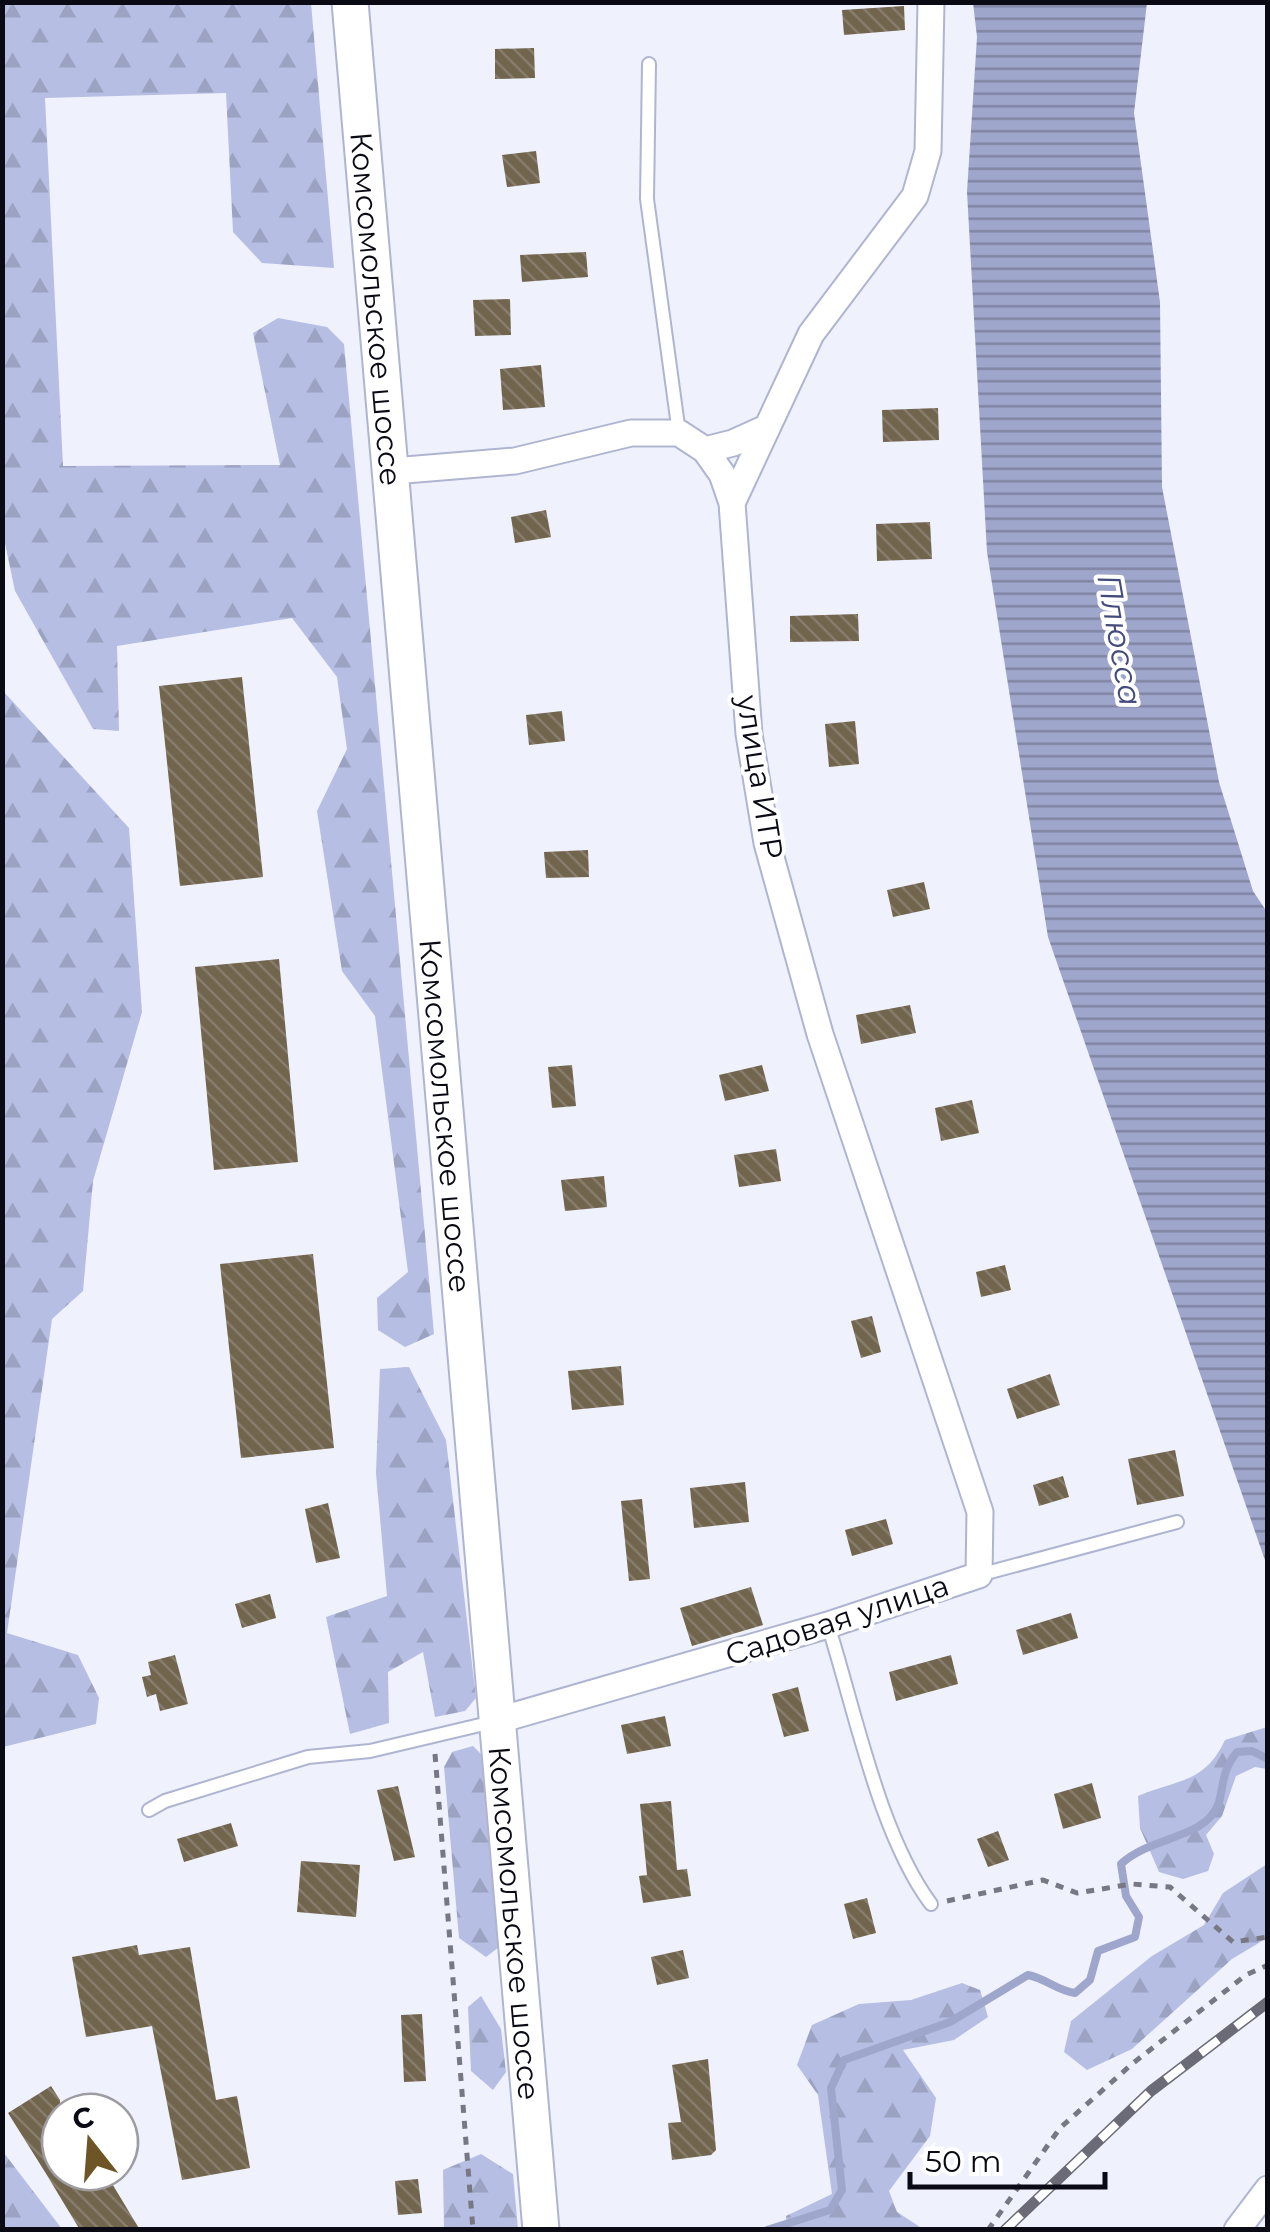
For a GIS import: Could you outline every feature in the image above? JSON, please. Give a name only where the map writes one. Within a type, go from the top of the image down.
[{"type":"main road","name":"Комсомольское шоссе","points":[[350,2],[541,2230]]},
{"type":"street","name":"улица ИТР","points":[[930,2],[928,151],[915,196],[811,334],[732,503],[748,734],[767,843],[820,1034],[980,1512],[980,1574]]},
{"type":"street","points":[[706,450],[733,444],[764,428]]},
{"type":"street","points":[[393,471],[515,461],[631,433],[679,433],[706,450],[722,474],[732,503]]},
{"type":"street","name":"Садовая улица","points":[[499,1720],[828,1625],[980,1574]]},
{"type":"street","points":[[1236,2230],[1268,2189]]},
{"type":"lane","points":[[648,64],[647,200],[679,433]]},
{"type":"lane","name":"Садовая улица","points":[[980,1574],[1176,1522]]},
{"type":"lane","points":[[828,1625],[909,1875],[931,1904]]},
{"type":"lane","points":[[148,1810],[165,1801],[308,1757],[370,1751],[499,1720]]},
{"type":"path","points":[[434,1736],[473,2230]]},
{"type":"path","points":[[931,1904],[1043,1880],[1077,1893],[1132,1884],[1170,1887],[1233,1942],[1268,1938]]},
{"type":"path","points":[[988,2230],[1060,2128],[1132,2064],[1246,1975],[1268,1964]]},
{"type":"green space","points":[[2,3],[311,3],[334,268],[262,263],[233,232],[226,93],[45,98],[63,466],[280,465],[253,333],[278,318],[327,327],[344,344],[434,1334],[405,1347],[378,1330],[377,1298],[408,1272],[375,1016],[342,971],[317,811],[347,749],[337,677],[292,618],[117,646],[119,731],[93,729],[15,591],[2,529]]},
{"type":"green space","points":[[3,691],[129,828],[142,1012],[93,1181],[83,1291],[52,1319],[7,1633],[78,1655],[99,1698],[96,1724],[3,1747]]},
{"type":"green space","points":[[409,1367],[446,1440],[476,1698],[465,1711],[435,1717],[423,1652],[388,1672],[389,1723],[350,1734],[326,1617],[387,1596],[376,1473],[380,1369]]},
{"type":"green space","points":[[1267,1727],[1267,1769],[1255,1767],[1236,1776],[1222,1816],[1206,1835],[1214,1854],[1208,1871],[1183,1879],[1159,1872],[1140,1828],[1138,1796],[1199,1772],[1225,1740]]},
{"type":"green space","points":[[473,1746],[483,1756],[499,1947],[486,1957],[459,1938],[444,1767],[452,1752]]},
{"type":"green space","points":[[1267,1864],[1267,1938],[1232,1959],[1132,2049],[1087,2070],[1064,2052],[1071,2021],[1152,1956],[1204,1925],[1223,1893]]},
{"type":"green space","points":[[962,1983],[980,1990],[988,2017],[954,2040],[903,2050],[936,2098],[930,2136],[889,2191],[897,2212],[923,2229],[787,2229],[786,2216],[832,2194],[818,2095],[797,2065],[812,2025],[859,2004],[911,2000]]},
{"type":"green space","points":[[481,1996],[501,2029],[506,2072],[493,2090],[471,2071],[468,2007]]},
{"type":"green space","points":[[4,2153],[62,2229],[3,2229]]},
{"type":"green space","points":[[481,2154],[513,2174],[518,2229],[444,2229],[443,2170]]},
{"type":"water","name":"Плюсса","points":[[973,3],[1147,3],[1134,113],[1160,302],[1162,487],[1219,782],[1253,891],[1267,912],[1267,1566],[1048,937],[987,552],[967,192],[977,37]]},
{"type":"building","points":[[904,6],[905,30],[844,35],[842,10]]},
{"type":"building","points":[[534,48],[535,78],[495,79],[495,49]]},
{"type":"building","points":[[536,151],[540,183],[507,187],[502,155]]},
{"type":"building","points":[[586,252],[588,277],[522,282],[520,255]]},
{"type":"building","points":[[510,299],[511,335],[475,336],[473,300]]},
{"type":"building","points":[[541,365],[545,407],[503,410],[500,369]]},
{"type":"building","points":[[938,408],[939,440],[883,442],[882,410]]},
{"type":"building","points":[[546,510],[551,537],[515,543],[511,517]]},
{"type":"building","points":[[930,522],[932,559],[877,561],[876,524]]},
{"type":"building","points":[[858,614],[859,641],[790,642],[790,616]]},
{"type":"building","points":[[242,677],[263,877],[180,886],[159,686]]},
{"type":"building","points":[[562,711],[565,741],[529,745],[526,715]]},
{"type":"building","points":[[855,721],[859,764],[829,767],[825,724]]},
{"type":"building","points":[[588,850],[589,877],[546,878],[544,852]]},
{"type":"building","points":[[924,882],[930,909],[893,917],[887,890]]},
{"type":"building","points":[[279,959],[298,1162],[214,1170],[195,967]]},
{"type":"building","points":[[910,1005],[916,1033],[861,1044],[856,1015]]},
{"type":"building","points":[[572,1065],[576,1106],[552,1108],[548,1067]]},
{"type":"building","points":[[762,1065],[769,1091],[725,1101],[719,1075]]},
{"type":"building","points":[[972,1100],[979,1133],[941,1141],[935,1108]]},
{"type":"building","points":[[776,1149],[781,1181],[739,1187],[734,1155]]},
{"type":"building","points":[[604,1176],[607,1207],[565,1211],[561,1180]]},
{"type":"building","points":[[313,1254],[334,1448],[241,1458],[220,1264]]},
{"type":"building","points":[[1005,1265],[1011,1290],[981,1297],[976,1272]]},
{"type":"building","points":[[872,1316],[881,1352],[861,1358],[851,1321]]},
{"type":"building","points":[[621,1366],[624,1405],[572,1410],[568,1371]]},
{"type":"building","points":[[1050,1374],[1060,1405],[1017,1419],[1007,1389]]},
{"type":"building","points":[[1175,1450],[1184,1496],[1137,1505],[1128,1459]]},
{"type":"building","points":[[1063,1476],[1069,1497],[1039,1506],[1033,1485]]},
{"type":"building","points":[[745,1482],[749,1522],[694,1528],[690,1488]]},
{"type":"building","points":[[642,1499],[650,1579],[629,1581],[621,1501]]},
{"type":"building","points":[[328,1503],[340,1558],[316,1563],[305,1509]]},
{"type":"building","points":[[886,1519],[893,1544],[852,1556],[845,1530]]},
{"type":"building","points":[[751,1587],[763,1625],[692,1646],[680,1608]]},
{"type":"building","points":[[270,1594],[276,1618],[242,1628],[235,1604]]},
{"type":"building","points":[[1071,1613],[1078,1638],[1023,1655],[1016,1630]]},
{"type":"building","points":[[175,1655],[188,1704],[160,1711],[156,1694],[147,1697],[142,1677],[151,1675],[148,1662]]},
{"type":"building","points":[[951,1655],[958,1684],[896,1701],[889,1672]]},
{"type":"building","points":[[798,1687],[809,1731],[784,1737],[772,1694]]},
{"type":"building","points":[[665,1716],[671,1746],[627,1754],[621,1725]]},
{"type":"building","points":[[1092,1783],[1101,1818],[1063,1829],[1054,1794]]},
{"type":"building","points":[[398,1786],[415,1857],[394,1861],[377,1790]]},
{"type":"building","points":[[671,1801],[677,1870],[687,1869],[691,1896],[643,1903],[639,1876],[647,1875],[640,1804]]},
{"type":"building","points":[[231,1823],[238,1846],[184,1862],[177,1839]]},
{"type":"building","points":[[998,1831],[1009,1860],[988,1867],[977,1839]]},
{"type":"building","points":[[301,1861],[360,1865],[356,1917],[297,1912]]},
{"type":"building","points":[[867,1898],[876,1933],[853,1939],[844,1904]]},
{"type":"building","points":[[137,1945],[139,1955],[190,1947],[216,2100],[237,2096],[250,2168],[182,2180],[152,2026],[86,2037],[72,1957]]},
{"type":"building","points":[[683,1950],[689,1978],[657,1985],[651,1957]]},
{"type":"building","points":[[422,2014],[426,2081],[404,2082],[401,2015]]},
{"type":"building","points":[[708,2059],[716,2150],[711,2155],[672,2160],[668,2123],[681,2122],[672,2065]]},
{"type":"building","points":[[40,2093],[40,2165],[8,2113]]},
{"type":"building","points":[[418,2179],[422,2213],[398,2215],[395,2181]]},
{"type":"building","points":[[57,2192],[117,2192],[140,2230],[80,2230]]},
{"type":"waterway","points":[[767,2230],[830,2210],[842,2190],[831,2088],[844,2060],[950,2022],[1028,1975],[1075,1993],[1090,1980],[1098,1951],[1135,1937],[1139,1917],[1126,1896],[1121,1864],[1211,1816],[1219,1802],[1226,1770],[1237,1752],[1252,1751],[1268,1759]]},
{"type":"railway","points":[[1005,2230],[1151,2091],[1268,2002]]}]
